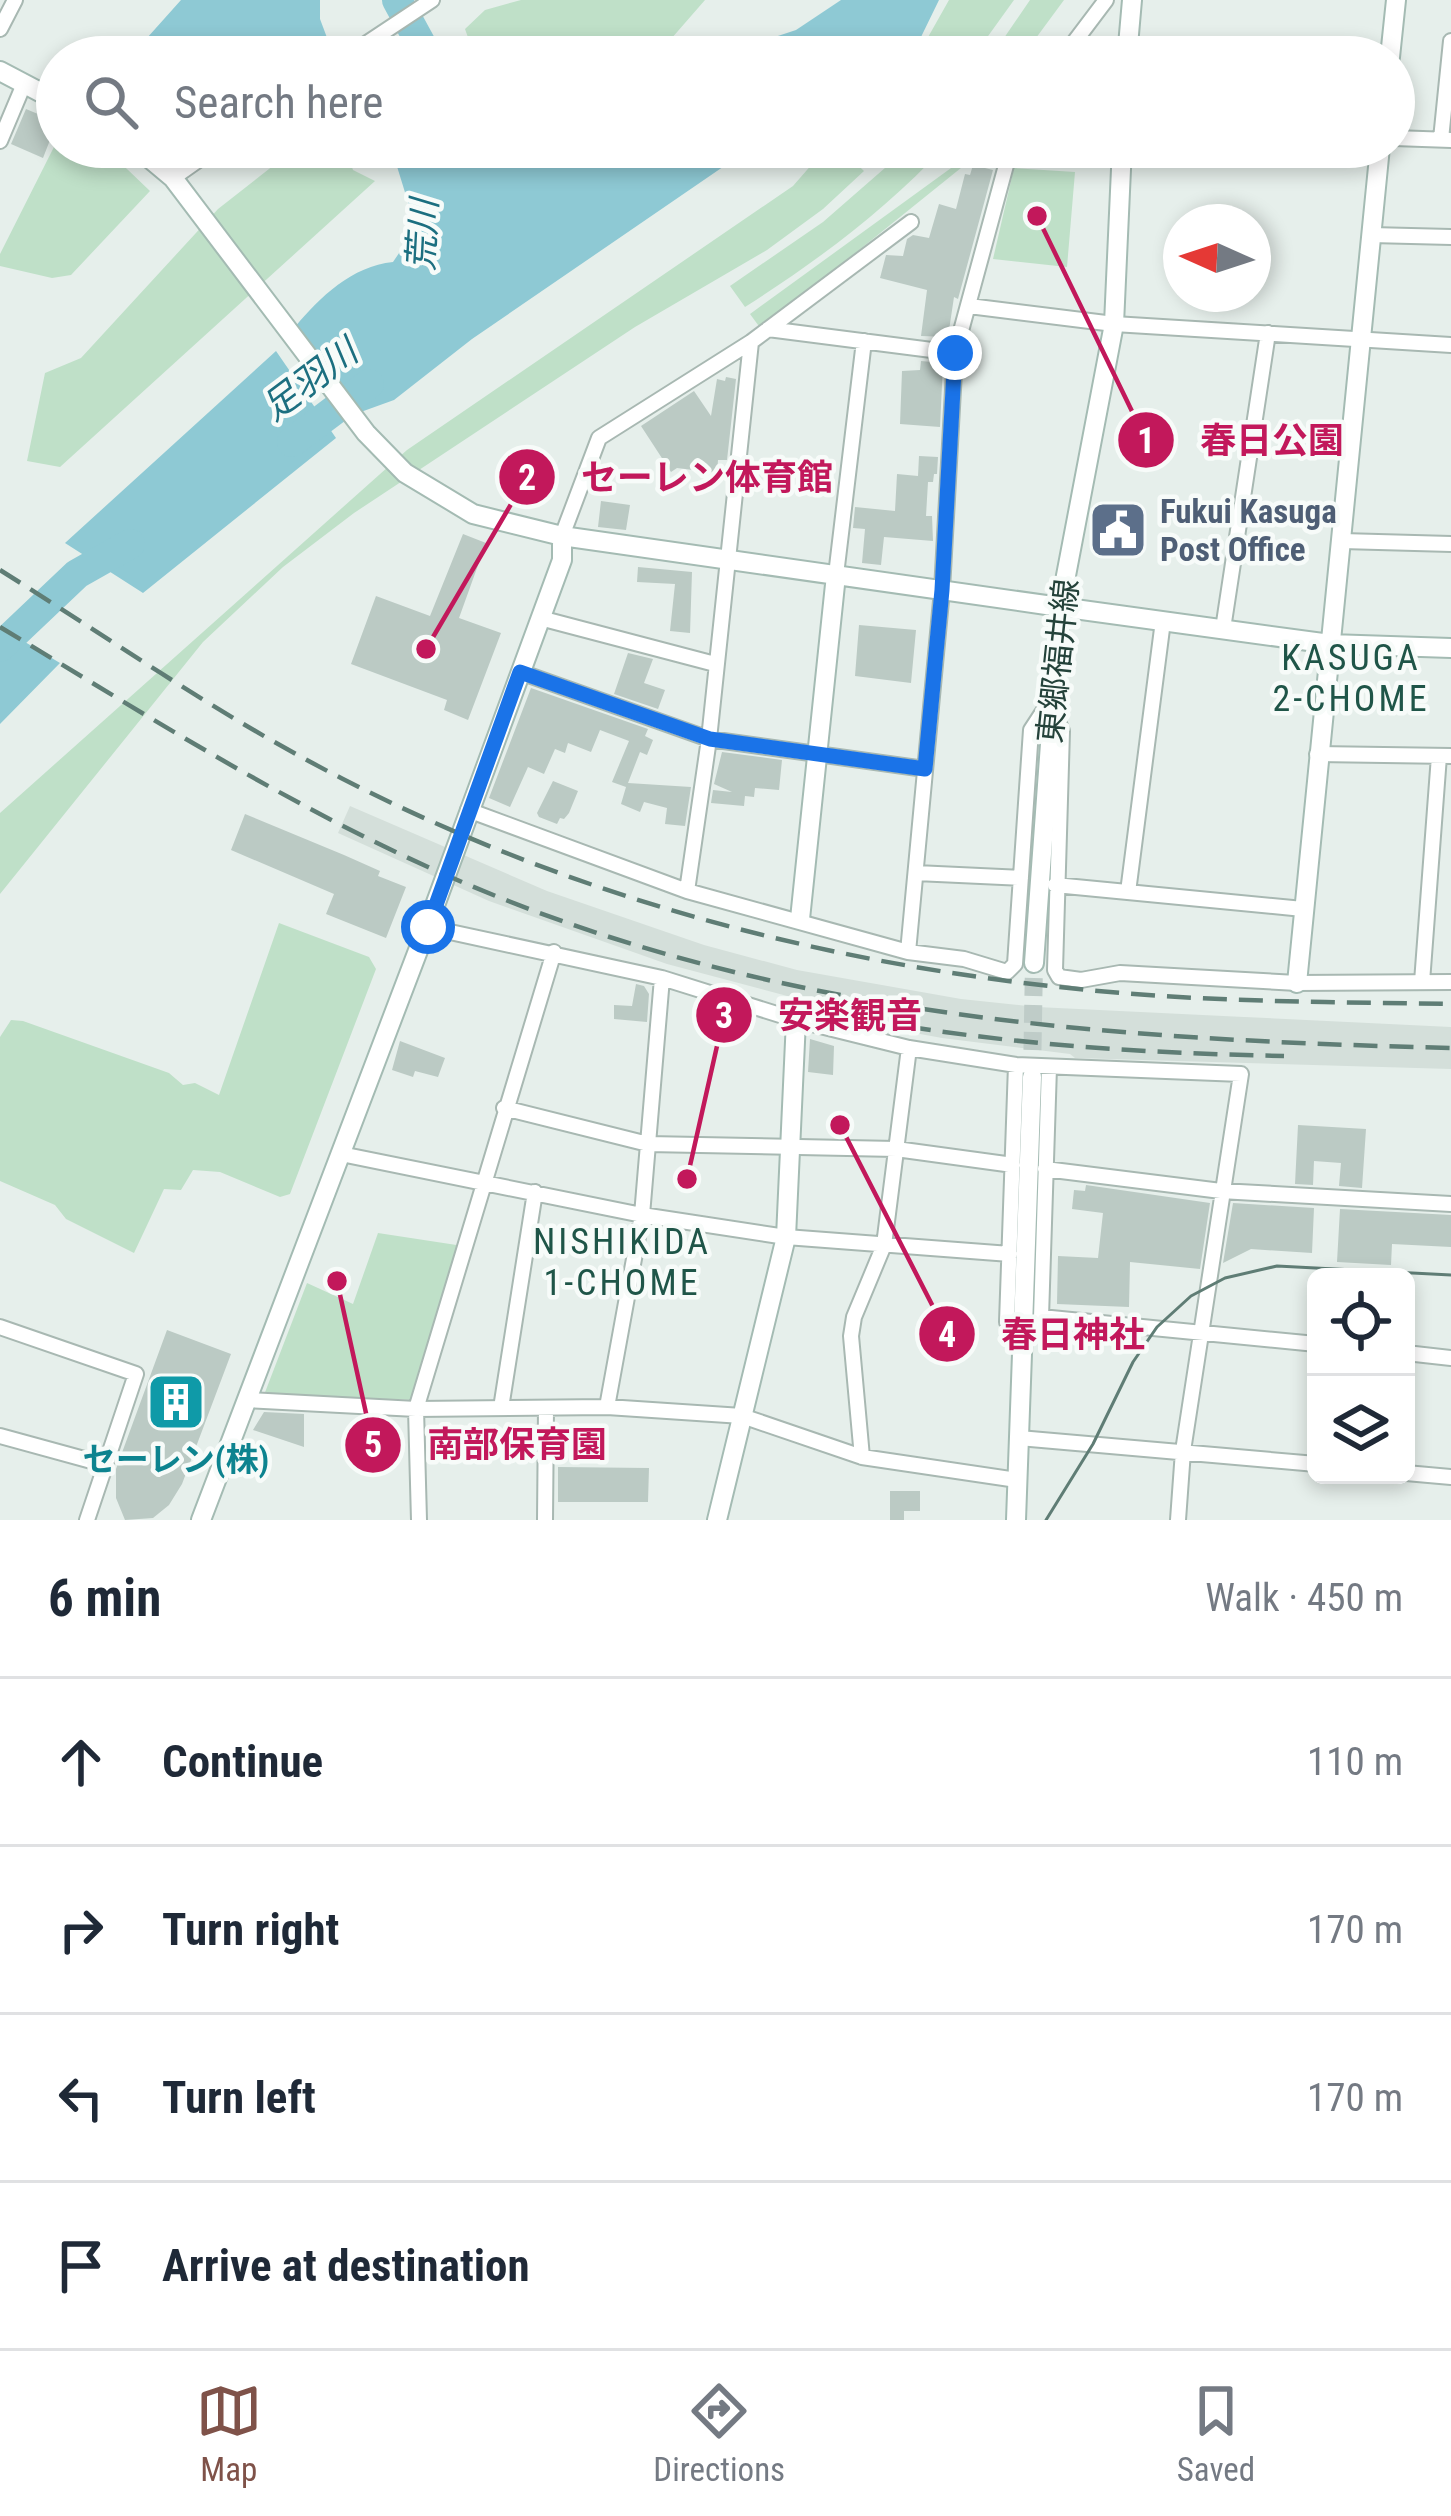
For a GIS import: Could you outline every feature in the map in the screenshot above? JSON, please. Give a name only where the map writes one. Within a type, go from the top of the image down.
[{"type":"street","points":[[0,29],[15,0]]},
{"type":"street","points":[[1079,36],[1106,0]]},
{"type":"street","points":[[1128,36],[1132,0]]},
{"type":"street","points":[[1392,36],[1396,0]]},
{"type":"street","points":[[378,36],[431,1]]},
{"type":"street","points":[[1415,138],[1446,139],[1451,41]]},
{"type":"street","points":[[0,71],[36,90]]},
{"type":"street","points":[[0,141],[24,84]]},
{"type":"street","points":[[161,168],[366,433],[405,473],[473,514],[562,536],[1060,608],[1330,644],[1451,648]]},
{"type":"street","points":[[173,178],[187,168]]},
{"type":"street","points":[[908,952],[942,590],[955,353],[1005,168]]},
{"type":"street","name":"東郷福井線","points":[[1034,963],[1060,608],[1114,324],[1121,168]]},
{"type":"street","points":[[1297,983],[1378,168]]},
{"type":"street","points":[[201,1520],[428,927],[562,560],[562,536],[599,438],[752,342],[911,222]]},
{"type":"street","points":[[1371,235],[1451,236]]},
{"type":"street","points":[[969,306],[1114,324],[1451,345]]},
{"type":"street","points":[[768,329],[955,353]]},
{"type":"street","points":[[1223,629],[1268,333]]},
{"type":"street","points":[[800,919],[864,341]]},
{"type":"street","points":[[687,891],[710,739],[752,342]]},
{"type":"street","points":[[1342,541],[1451,544]]},
{"type":"street","points":[[540,618],[715,664]]},
{"type":"street","points":[[1128,892],[1163,621]]},
{"type":"street","points":[[520,672],[710,739],[925,769]]},
{"type":"street","points":[[468,810],[687,891],[908,952],[1010,971],[1015,964],[1031,730],[1050,701]]},
{"type":"street","points":[[1050,701],[1062,731],[1054,970],[1066,980],[1120,973],[1297,983],[1451,982]]},
{"type":"street","points":[[1317,754],[1445,756],[1422,982]]},
{"type":"street","points":[[916,873],[1022,878]]},
{"type":"street","points":[[1055,885],[1304,909]]},
{"type":"street","points":[[428,927],[662,978],[796,1020],[909,1048],[1032,1070],[1241,1074],[1183,1451],[1178,1520]]},
{"type":"street","points":[[419,1520],[416,1408],[554,952]]},
{"type":"street","points":[[608,1407],[642,1214],[662,978]]},
{"type":"street","points":[[717,1520],[786,1238],[796,1020]]},
{"type":"street","points":[[862,1457],[851,1336],[884,1245],[909,1048]]},
{"type":"street","points":[[1022,1344],[1006,1322],[1013,1165],[1032,1070]]},
{"type":"street","points":[[1022,1344],[1040,1317],[1045,1169],[1032,1070]]},
{"type":"street","points":[[1016,1520],[1032,1070]]},
{"type":"street","points":[[505,1108],[648,1144],[896,1149],[1013,1165]]},
{"type":"street","points":[[341,1154],[786,1238],[1010,1255]]},
{"type":"street","points":[[1045,1169],[1221,1191],[1451,1204]]},
{"type":"street","points":[[501,1408],[535,1192]]},
{"type":"street","points":[[1040,1317],[1307,1343]]},
{"type":"street","points":[[0,1327],[136,1374],[87,1520]]},
{"type":"street","points":[[1415,1354],[1451,1358]]},
{"type":"street","points":[[247,1400],[416,1408],[608,1407],[742,1416],[862,1457],[1017,1480]]},
{"type":"street","points":[[545,1520],[546,1408]]},
{"type":"street","points":[[0,1436],[106,1465]]},
{"type":"street","points":[[1019,1438],[1307,1463]]},
{"type":"street","points":[[1415,1474],[1451,1477]]},
{"type":"shaded area","points":[[350,806],[547,891],[704,945],[797,970],[961,999],[1037,1007],[1451,1027],[1451,1069],[1075,1058],[816,1015],[817,1004],[667,964],[489,901],[338,833]]},
{"type":"green space","points":[[521,0],[705,0],[674,36],[468,36],[465,29],[485,10]]},
{"type":"green space","points":[[949,0],[1014,0],[988,36],[929,36]]},
{"type":"green space","points":[[1030,0],[1064,0],[1037,36],[1005,36]]},
{"type":"green space","points":[[43,168],[126,168],[150,191],[71,275],[52,278],[0,266],[0,254]]},
{"type":"green space","points":[[270,168],[352,168],[375,181],[60,467],[27,461],[45,373],[81,358],[218,209]]},
{"type":"green space","points":[[809,168],[864,171],[767,250],[635,327],[354,513],[283,567],[203,642],[0,894],[0,813],[407,450],[793,186]]},
{"type":"green space","points":[[885,168],[923,168],[850,233],[745,307],[730,286],[823,222]]},
{"type":"green space","points":[[951,168],[961,168],[761,329],[750,314]]},
{"type":"green space","points":[[1014,168],[1075,172],[1067,267],[993,259]]},
{"type":"green space","points":[[279,923],[369,957],[376,969],[290,1194],[280,1197],[220,1172],[193,1170],[181,1190],[164,1189],[134,1253],[66,1219],[55,1205],[0,1181],[0,1037],[11,1020],[169,1073],[183,1085],[195,1083],[219,1095]]},
{"type":"green space","points":[[378,1233],[463,1246],[413,1400],[264,1395],[307,1283],[353,1304]]},
{"type":"water","points":[[181,0],[320,0],[326,36],[149,36]]},
{"type":"water","points":[[841,0],[939,0],[921,36],[778,36],[796,30]]},
{"type":"water","points":[[397,168],[721,168],[472,339],[394,400],[358,413],[295,327],[351,276],[393,262],[416,228]]},
{"type":"water","points":[[276,351],[336,438],[143,593],[65,543]]},
{"type":"water","points":[[0,627],[60,663],[0,724]]},
{"type":"building","points":[[26,109],[36,113],[36,155],[11,144]]},
{"type":"building","points":[[972,168],[993,170],[958,299],[954,297],[948,337],[921,336],[927,290],[880,278],[886,255],[903,256],[907,239],[913,235],[929,238],[939,204],[956,209],[965,174],[970,175]]},
{"type":"building","points":[[921,361],[943,363],[940,427],[900,424],[902,371],[920,370]]},
{"type":"building","points":[[726,377],[736,379],[727,460],[718,460],[717,473],[677,468],[671,472],[641,426],[694,391],[711,416],[717,379],[725,381]]},
{"type":"building","points":[[919,456],[938,457],[937,474],[928,482],[926,516],[932,516],[933,541],[884,537],[881,565],[862,563],[865,529],[853,528],[855,507],[895,511],[897,474],[918,476]]},
{"type":"building","points":[[601,501],[630,505],[626,530],[598,527]]},
{"type":"building","points":[[463,534],[486,543],[459,618],[501,633],[468,720],[444,710],[447,700],[351,664],[376,596],[430,616]]},
{"type":"building","points":[[638,567],[692,572],[690,633],[670,631],[675,584],[637,582]]},
{"type":"building","points":[[859,625],[916,630],[911,683],[855,676]]},
{"type":"building","points":[[628,653],[653,659],[644,683],[665,690],[658,709],[614,694]]},
{"type":"building","points":[[531,688],[648,729],[645,736],[653,740],[647,755],[640,752],[628,783],[691,787],[685,826],[665,824],[667,808],[644,802],[640,812],[621,804],[626,787],[612,782],[629,741],[600,730],[591,752],[568,743],[565,753],[555,749],[544,774],[528,767],[510,807],[489,798]]},
{"type":"building","points":[[722,752],[782,760],[779,790],[755,788],[754,797],[745,796],[744,806],[711,803],[713,790],[732,792],[714,784]]},
{"type":"building","points":[[553,781],[578,791],[569,813],[557,824],[537,813]]},
{"type":"building","points":[[245,814],[380,871],[378,876],[406,887],[386,938],[326,914],[334,894],[231,850]]},
{"type":"building","points":[[636,984],[649,994],[647,1022],[614,1019],[614,1005],[632,1006]]},
{"type":"building","points":[[810,1039],[834,1046],[833,1075],[808,1072]]},
{"type":"building","points":[[400,1041],[445,1058],[438,1077],[415,1071],[413,1077],[392,1070]]},
{"type":"building","points":[[1298,1125],[1366,1129],[1362,1188],[1339,1186],[1341,1163],[1314,1161],[1313,1185],[1295,1184]]},
{"type":"building","points":[[1086,1185],[1210,1203],[1200,1269],[1130,1262],[1129,1307],[1057,1304],[1058,1256],[1098,1258],[1103,1213],[1072,1209],[1074,1190],[1085,1191]]},
{"type":"building","points":[[1233,1203],[1314,1208],[1312,1253],[1251,1249],[1223,1263]]},
{"type":"building","points":[[1340,1209],[1451,1215],[1451,1247],[1392,1244],[1391,1265],[1337,1262]]},
{"type":"building","name":"セーレン(株)","points":[[167,1330],[231,1354],[182,1484],[169,1505],[153,1518],[125,1520],[116,1498],[116,1469]]},
{"type":"building","points":[[264,1412],[304,1414],[304,1447],[253,1430]]},
{"type":"building","points":[[558,1467],[649,1468],[648,1502],[558,1502]]},
{"type":"building","points":[[890,1491],[920,1491],[920,1511],[904,1511],[904,1520],[890,1520]]},
{"type":"waterway","name":"荒川","points":[[397,0],[417,36]]},
{"type":"waterway","name":"足羽川","points":[[292,442],[369,384]]},
{"type":"waterway","name":"足羽川","points":[[0,647],[77,574],[130,544]]},
{"type":"tunnel","points":[[1032,1077],[1034,963]]},
{"type":"tram line","points":[[1046,1520],[1093,1444],[1133,1362],[1157,1327],[1191,1296],[1225,1278],[1277,1266],[1451,1275]]},
{"type":"railway","points":[[0,570],[211,704],[341,778],[520,858],[704,920],[894,963],[1088,990],[1224,999],[1451,1004]]},
{"type":"railway","points":[[0,627],[211,753],[372,841],[551,917],[676,957],[929,1010],[1058,1026],[1188,1037],[1451,1048]]},
{"type":"railway","points":[[836,1014],[1059,1045],[1284,1056]]},
{"type":"place","name":"春日公園","points":[[1037,216]]},
{"type":"place","name":"Fukui Kasuga Post Office","points":[[1118,530]]},
{"type":"place","name":"セーレン体育館","points":[[426,649]]},
{"type":"place","name":"春日神社","points":[[840,1125]]},
{"type":"place","name":"安楽観音","points":[[687,1179]]},
{"type":"place","name":"南部保育園","points":[[337,1281]]},
{"type":"place","name":"セーレン(株)","points":[[176,1402]]},
{"type":"district","name":"KASUGA 2-CHOME","points":[[1351,678]]},
{"type":"district","name":"NISHIKIDA 1-CHOME","points":[[622,1262]]},
{"type":"route","points":[[428,927],[520,672],[710,739],[925,769],[942,590],[955,353]]}]
